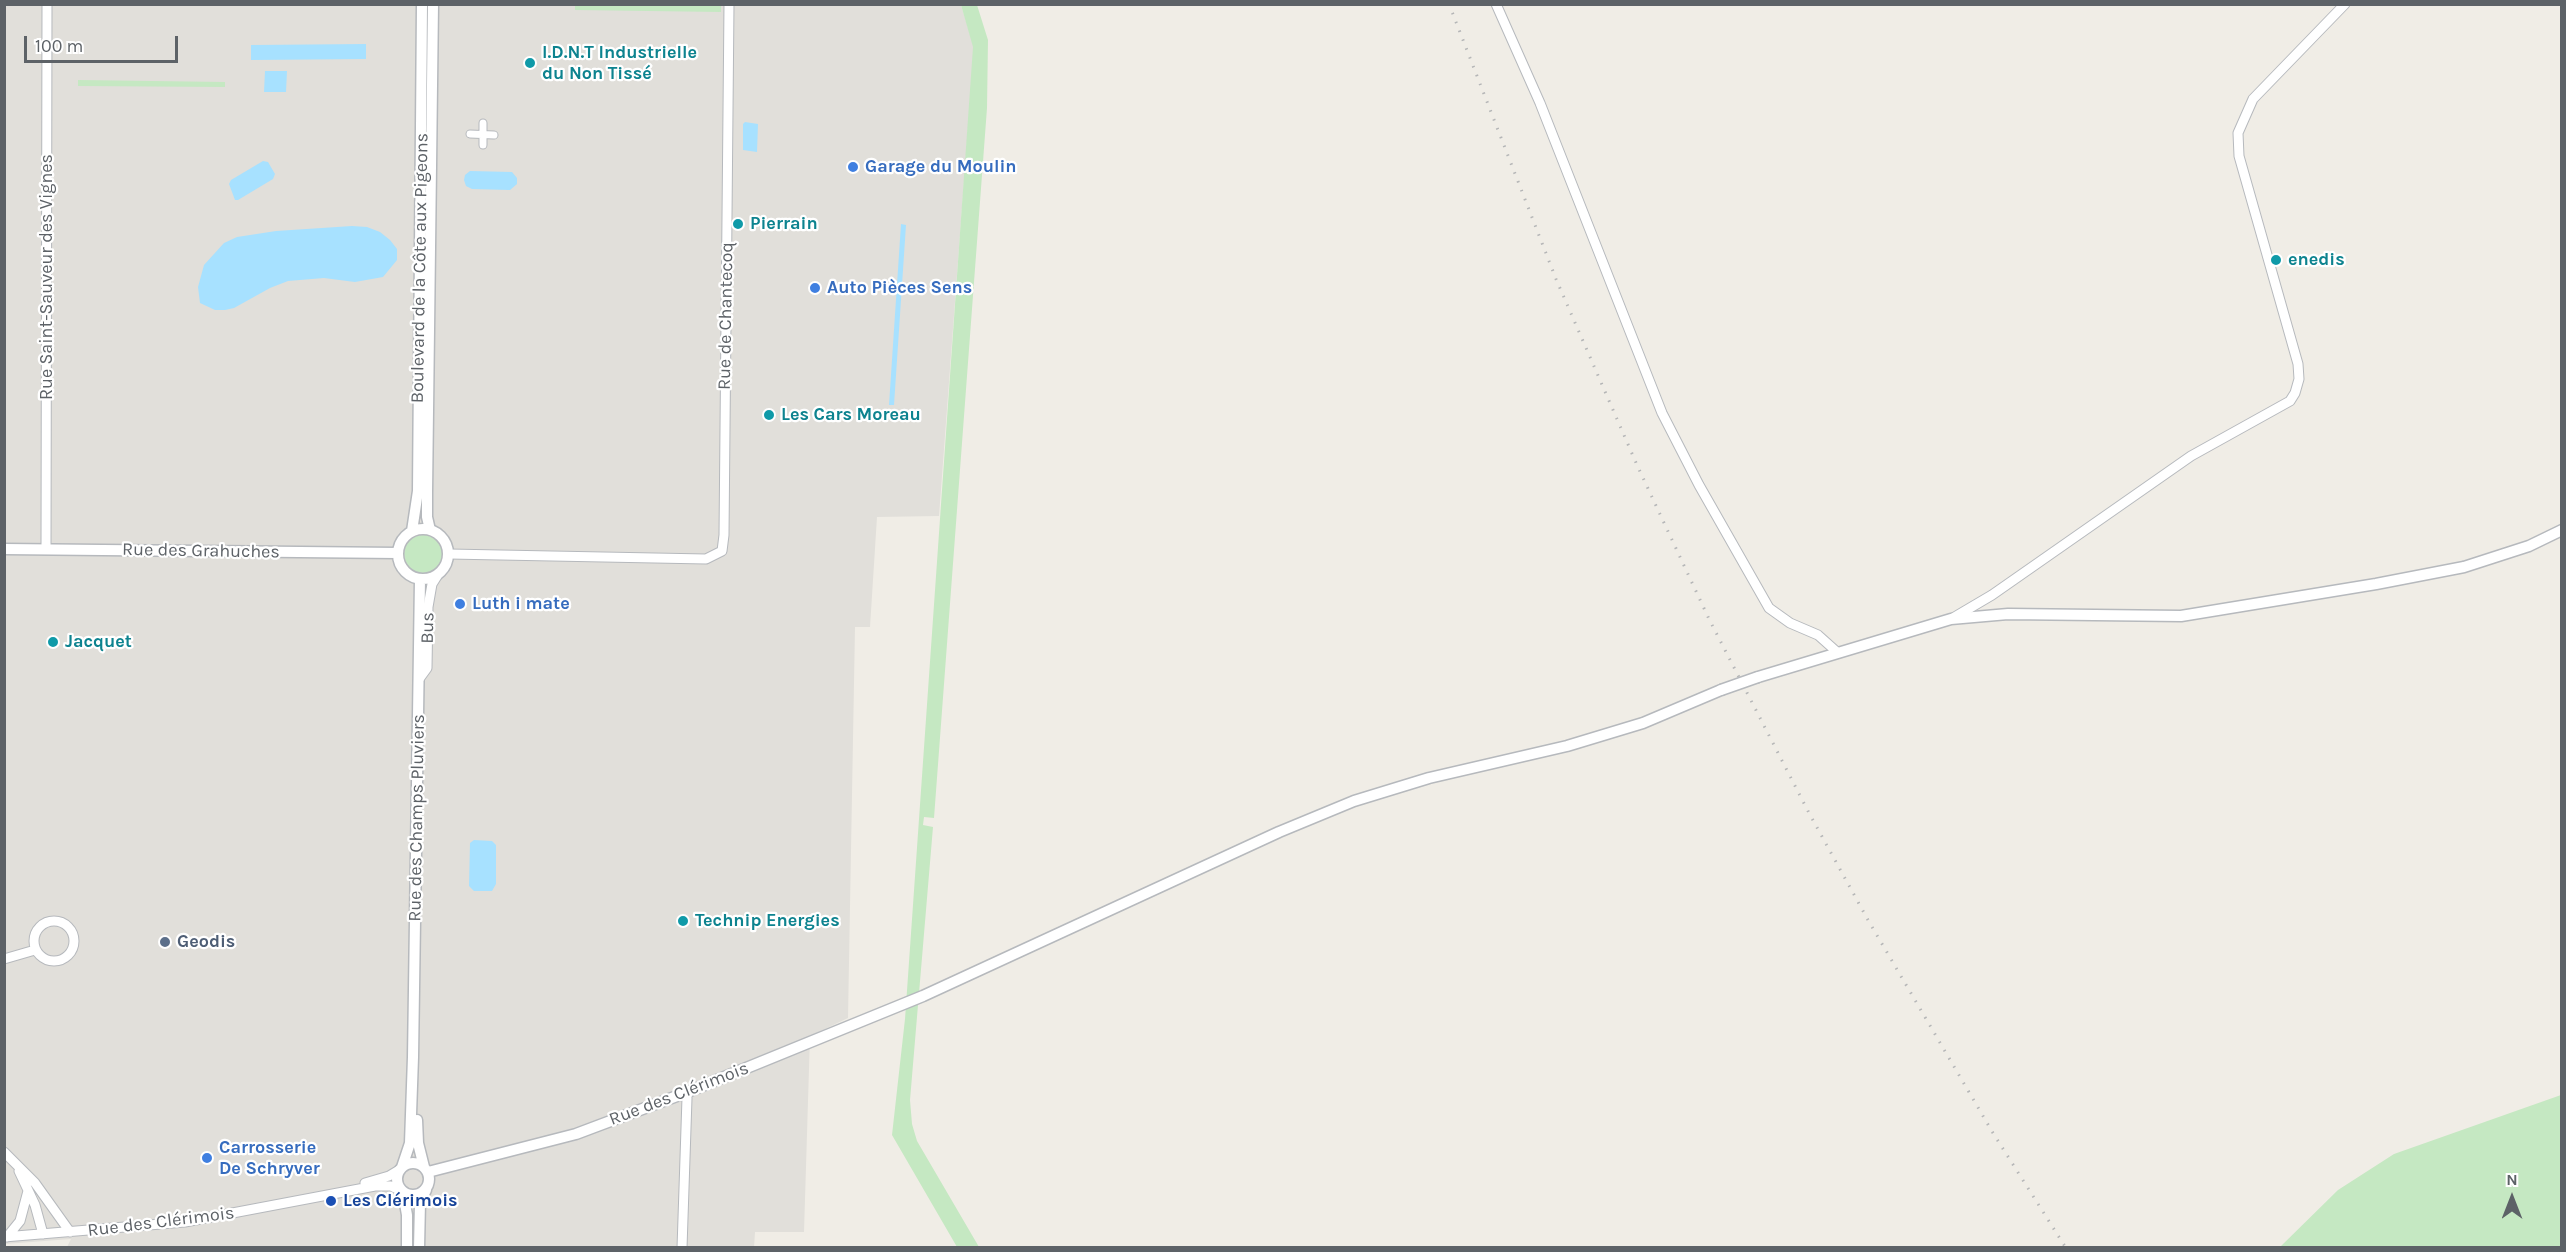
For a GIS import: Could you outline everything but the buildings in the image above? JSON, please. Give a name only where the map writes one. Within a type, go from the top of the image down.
[{"type":"street","name":"Rue Saint-Sauveur des Vignes","points":[[46,549],[47,4]]},
{"type":"street","name":"Boulevard de la Côte aux Pigeons","points":[[412,531],[418,491],[422,4]]},
{"type":"street","name":"Boulevard de la Côte aux Pigeons","points":[[430,530],[427,517],[427,492],[433,4]]},
{"type":"street","name":"Rue de Chantecoq","points":[[449,554],[706,559],[719,554],[723,547],[729,4]]},
{"type":"street","points":[[1496,4],[1540,103],[1662,413],[1699,485],[1769,608],[1790,623],[1818,635],[1837,652]]},
{"type":"street","points":[[1951,619],[1992,595],[2191,456],[2290,401],[2299,379],[2298,364],[2239,156],[2238,133],[2253,99],[2345,4]]},
{"type":"street","points":[[483,123],[483,145]]},
{"type":"street","points":[[470,134],[495,135]]},
{"type":"street","points":[[430,530],[444,539],[449,554],[443,570],[437,576],[420,579],[402,568],[398,554],[402,540],[412,531],[430,530]]},
{"type":"street","name":"Rue des Clérimois","points":[[426,1169],[576,1134],[685,1093],[923,996],[1279,832],[1354,801],[1429,778],[1578,742],[1643,723],[1721,690],[1837,652],[1951,619],[2007,614],[2181,616],[2376,584],[2464,567],[2529,546],[2562,530]]},
{"type":"street","name":"Rue des Grahuches","points":[[4,549],[398,554]]},
{"type":"street","name":"Bus","points":[[419,679],[428,668],[428,607],[437,576]]},
{"type":"street","name":"Rue des Champs Pluviers","points":[[400,1168],[410,1143],[413,1057],[420,579]]},
{"type":"street","points":[[47,921],[60,921],[71,930],[74,943],[63,959],[57,961],[44,959],[35,950],[33,943],[36,930],[47,921]]},
{"type":"street","points":[[4,959],[35,950]]},
{"type":"street","name":"Rue des Champs Pluviers","points":[[413,1057],[418,1143],[426,1169]]},
{"type":"street","points":[[682,1248],[687,1098],[685,1093]]},
{"type":"street","points":[[4,1152],[50,1201],[70,1232]]},
{"type":"street","points":[[407,1248],[407,1215],[403,1192],[397,1183],[400,1168],[411,1163],[426,1169],[430,1181],[420,1202],[419,1248]]},
{"type":"street","points":[[17,1166],[43,1234]]},
{"type":"street","name":"Rue des Clérimois","points":[[279,1205],[389,1176],[400,1168]]},
{"type":"street","name":"Rue des Clérimois","points":[[6,1237],[185,1222],[375,1186],[391,1186],[403,1192]]},
{"type":"street","points":[[403,1192],[413,1196],[426,1190]]},
{"type":"street","points":[[6,1237],[20,1221],[26,1206],[28,1191]]},
{"type":"shaded area","points":[[5,5],[961,5],[974,47],[939,516],[877,517],[870,627],[855,627],[848,1018],[810,1036],[804,1232],[755,1232],[754,1248],[67,1247],[71,1239],[5,1244]]},
{"type":"green space","points":[[575,5],[721,5],[721,12],[575,10]]},
{"type":"green space","points":[[961,5],[977,5],[988,40],[987,108],[934,818],[924,817],[923,825],[933,827],[910,1100],[912,1124],[917,1141],[979,1247],[957,1247],[892,1135],[905,1019],[973,47]]},
{"type":"green space","points":[[78,80],[225,82],[225,87],[78,86]]},
{"type":"green space","points":[[423,535],[436,541],[442,554],[436,567],[423,573],[410,567],[404,554],[410,541]]},
{"type":"green space","points":[[2561,1095],[2561,1247],[2280,1247],[2338,1190],[2394,1154]]},
{"type":"water","points":[[366,44],[366,59],[251,60],[251,45]]},
{"type":"water","points":[[265,71],[287,71],[286,92],[264,92]]},
{"type":"water","points":[[745,122],[758,124],[757,152],[743,150],[743,124]]},
{"type":"water","points":[[263,161],[268,162],[275,174],[273,179],[235,200],[229,184],[231,180]]},
{"type":"water","points":[[470,171],[512,172],[517,178],[517,184],[510,190],[472,189],[466,186],[464,180],[465,175]]},
{"type":"water","points":[[901,224],[906,225],[894,405],[889,405]]},
{"type":"water","points":[[367,227],[380,232],[397,249],[397,260],[383,277],[355,282],[324,278],[288,281],[234,308],[225,310],[215,310],[200,303],[198,287],[204,265],[224,243],[237,237],[276,231]]},
{"type":"water","points":[[474,840],[492,841],[496,845],[496,884],[492,891],[474,891],[469,886],[470,843]]},
{"type":"railway","points":[[1449,4],[1556,279],[1637,465],[1709,619],[1809,813],[1868,920],[1993,1133],[2066,1248]]},
{"type":"place","name":"I.D.N.T Industrielle du Non Tissé","points":[[530,63]]},
{"type":"place","name":"Garage du Moulin","points":[[853,167]]},
{"type":"place","name":"Pierrain","points":[[738,224]]},
{"type":"place","name":"enedis","points":[[2276,260]]},
{"type":"place","name":"Auto Pièces Sens","points":[[815,288]]},
{"type":"place","name":"Les Cars Moreau","points":[[769,415]]},
{"type":"place","name":"Luth i mate","points":[[460,604]]},
{"type":"place","name":"Jacquet","points":[[53,642]]},
{"type":"place","name":"Technip Energies","points":[[683,921]]},
{"type":"place","name":"Geodis","points":[[165,942]]},
{"type":"place","name":"Carrosserie De Schryver","points":[[207,1158]]},
{"type":"place","name":"Les Clérimois","points":[[331,1201]]}]
